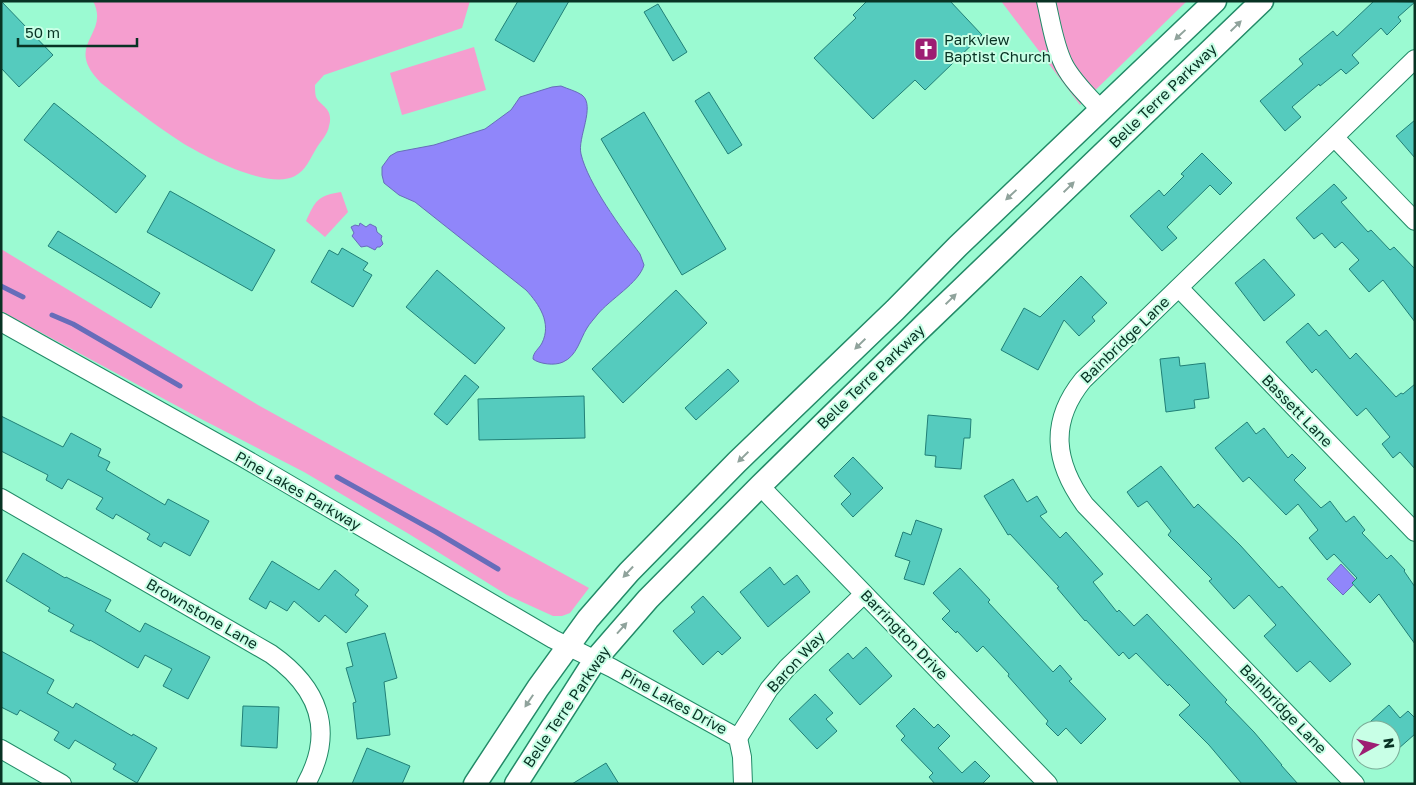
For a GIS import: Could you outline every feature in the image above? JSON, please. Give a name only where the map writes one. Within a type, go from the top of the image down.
[{"type":"main road","points":[[475,784],[538,688],[588,619],[680,518],[895,310],[958,246],[1215,1]]},
{"type":"main road","name":"Belle Terre Parkway","points":[[516,784],[595,660],[648,599],[916,333],[1262,1]]},
{"type":"street","points":[[1046,1],[1051,25],[1064,64],[1074,79],[1101,110]]},
{"type":"street","name":"Bainbridge Lane","points":[[1355,784],[1085,505],[1070,482],[1065,470],[1059,447],[1059,434],[1063,414],[1072,395],[1083,380],[1415,59]]},
{"type":"street","points":[[1335,138],[1415,221]]},
{"type":"street","name":"Bassett Lane","points":[[1179,288],[1415,532]]},
{"type":"street","name":"Pine Lakes Parkway","points":[[1,322],[242,457],[568,647],[595,660]]},
{"type":"street","name":"Barrington Drive","points":[[760,486],[1048,784]]},
{"type":"street","name":"Brownstone Lane","points":[[1,498],[271,654],[292,670],[306,686],[316,704],[320,726],[319,750],[306,784]]},
{"type":"street","name":"Baron Way","points":[[738,738],[757,707],[786,668],[864,594]]},
{"type":"street","name":"Pine Lakes Drive","points":[[595,660],[738,738],[742,757],[743,784]]},
{"type":"street","points":[[1,749],[62,784]]},
{"type":"shaded area","points":[[93,1],[470,1],[462,28],[324,75],[315,85],[315,93],[330,115],[326,135],[302,171],[295,176],[284,179],[270,179],[237,170],[205,156],[160,128],[101,83],[90,70],[86,59],[86,49],[96,23],[97,13]]},
{"type":"shaded area","points":[[1001,1],[1187,1],[1080,105]]},
{"type":"shaded area","points":[[474,47],[486,90],[402,115],[390,73]]},
{"type":"shaded area","points":[[561,86],[582,95],[586,100],[587,114],[580,147],[585,166],[606,206],[640,254],[644,265],[641,272],[630,285],[603,309],[591,323],[572,356],[560,363],[547,364],[533,359],[545,336],[546,328],[543,314],[531,295],[415,202],[399,195],[384,183],[382,167],[390,156],[397,152],[434,145],[485,129],[511,110],[520,97]]},
{"type":"shaded area","points":[[341,192],[348,212],[325,237],[306,221],[318,200],[327,195]]},
{"type":"shaded area","points":[[360,223],[366,227],[370,224],[376,227],[377,232],[382,236],[383,244],[380,247],[377,247],[375,250],[367,246],[361,247],[352,236],[354,233],[351,227],[359,226]]},
{"type":"shaded area","points":[[1,249],[258,405],[589,588],[570,613],[562,616],[553,616],[507,595],[304,472],[1,311]]},
{"type":"shaded area","points":[[1341,564],[1357,581],[1343,595],[1327,579]]},
{"type":"building","points":[[1,1],[53,55],[19,87],[1,68]]},
{"type":"building","points":[[518,1],[569,1],[534,62],[495,40]]},
{"type":"building","points":[[867,1],[950,1],[982,35],[925,90],[915,80],[873,119],[814,58],[856,18],[853,15]]},
{"type":"building","points":[[1374,1],[1415,2],[1398,17],[1401,21],[1387,35],[1381,28],[1352,55],[1359,63],[1346,74],[1341,69],[1320,86],[1319,84],[1292,107],[1301,117],[1285,131],[1260,101],[1303,64],[1299,59],[1333,31],[1337,36]]},
{"type":"building","points":[[658,4],[687,52],[673,61],[644,12]]},
{"type":"building","points":[[709,92],[742,145],[728,154],[695,101]]},
{"type":"building","points":[[54,103],[146,176],[116,213],[24,140]]},
{"type":"building","points":[[644,112],[726,249],[682,275],[601,139]]},
{"type":"building","points":[[1415,120],[1415,158],[1396,136]]},
{"type":"building","points":[[1202,153],[1232,183],[1220,195],[1210,185],[1167,227],[1177,238],[1162,251],[1130,216],[1159,190],[1164,196],[1184,176],[1181,174]]},
{"type":"building","points":[[1334,184],[1347,198],[1341,202],[1368,232],[1371,230],[1390,250],[1394,247],[1415,269],[1415,322],[1383,280],[1369,292],[1349,269],[1359,260],[1342,242],[1335,248],[1322,233],[1314,239],[1296,218]]},
{"type":"building","points":[[170,191],[275,250],[252,291],[147,232]]},
{"type":"building","points":[[58,231],[160,293],[151,308],[48,246]]},
{"type":"building","points":[[342,248],[368,263],[363,270],[372,275],[353,307],[311,282],[329,250],[338,255]]},
{"type":"building","points":[[1264,259],[1295,295],[1264,321],[1235,283]]},
{"type":"building","points":[[437,270],[505,328],[475,364],[406,307]]},
{"type":"building","points":[[1081,276],[1107,303],[1092,317],[1095,321],[1079,336],[1064,320],[1038,370],[1001,350],[1024,308],[1040,317]]},
{"type":"building","points":[[676,290],[707,323],[623,403],[592,369]]},
{"type":"building","points":[[1308,323],[1319,336],[1326,330],[1350,359],[1356,353],[1396,397],[1415,384],[1415,469],[1400,452],[1393,458],[1382,444],[1390,437],[1366,408],[1357,416],[1316,369],[1312,373],[1286,342]]},
{"type":"building","points":[[1179,357],[1180,366],[1205,363],[1209,398],[1194,400],[1195,408],[1166,412],[1160,359]]},
{"type":"building","points":[[728,369],[739,381],[696,420],[685,408]]},
{"type":"building","points":[[465,375],[479,387],[447,425],[434,414]]},
{"type":"building","points":[[584,396],[585,438],[479,440],[478,399]]},
{"type":"building","points":[[928,415],[971,419],[970,438],[964,438],[961,469],[935,467],[936,456],[925,455]]},
{"type":"building","points":[[1,416],[63,447],[71,433],[101,449],[98,456],[110,462],[106,470],[165,505],[168,499],[209,521],[190,556],[164,542],[161,547],[147,539],[150,534],[116,514],[113,519],[96,509],[103,498],[68,479],[62,489],[46,480],[48,475],[1,451]]},
{"type":"building","points":[[1247,422],[1256,434],[1264,428],[1288,458],[1292,454],[1306,468],[1294,480],[1321,508],[1330,501],[1346,522],[1354,516],[1365,530],[1362,533],[1387,559],[1391,555],[1405,570],[1415,587],[1415,644],[1379,594],[1370,603],[1352,583],[1357,578],[1334,554],[1327,560],[1309,538],[1318,530],[1298,504],[1286,515],[1249,477],[1243,482],[1215,448]]},
{"type":"building","points":[[853,457],[883,488],[853,517],[841,504],[851,494],[834,476]]},
{"type":"building","points":[[1161,466],[1194,508],[1198,504],[1240,545],[1279,588],[1282,586],[1351,664],[1330,682],[1310,661],[1297,672],[1264,636],[1276,625],[1249,595],[1234,609],[1209,581],[1212,579],[1168,535],[1171,531],[1147,501],[1138,507],[1127,492]]},
{"type":"building","points":[[1013,479],[1027,502],[1037,496],[1047,512],[1040,516],[1060,538],[1066,532],[1103,574],[1093,582],[1117,612],[1119,610],[1134,626],[1147,614],[1227,700],[1225,702],[1254,732],[1298,784],[1242,784],[1209,745],[1179,715],[1190,705],[1169,684],[1168,686],[1136,653],[1129,659],[1123,652],[1119,656],[1085,621],[1057,588],[1059,587],[1010,534],[1008,535],[984,496]]},
{"type":"building","points":[[916,520],[942,529],[924,585],[904,579],[910,561],[895,556],[903,532],[911,535]]},
{"type":"building","points":[[23,553],[65,578],[111,600],[105,611],[140,632],[145,623],[210,657],[188,699],[163,686],[172,669],[145,655],[138,668],[90,640],[70,631],[74,625],[48,611],[50,608],[6,581]]},
{"type":"building","points":[[272,561],[319,590],[335,570],[359,590],[355,595],[368,606],[346,633],[325,615],[319,622],[294,601],[287,611],[270,601],[266,609],[249,599]]},
{"type":"building","points":[[770,567],[784,585],[797,575],[810,592],[768,627],[740,592]]},
{"type":"building","points":[[960,568],[990,600],[988,602],[1053,672],[1060,665],[1072,679],[1069,681],[1106,719],[1081,744],[1066,728],[1058,736],[1046,724],[1048,721],[1008,676],[1009,674],[983,646],[977,652],[957,631],[956,633],[942,619],[950,611],[933,593]]},
{"type":"building","points":[[703,596],[741,638],[722,655],[718,651],[703,665],[673,631],[695,612],[691,607]]},
{"type":"building","points":[[385,633],[397,678],[384,682],[390,735],[357,739],[353,703],[356,702],[346,668],[353,666],[347,643]]},
{"type":"building","points":[[866,647],[892,676],[860,705],[829,670],[848,653],[853,659]]},
{"type":"building","points":[[1,651],[54,680],[47,693],[73,708],[76,703],[132,736],[133,734],[157,748],[137,783],[113,769],[116,764],[75,740],[69,749],[54,740],[59,732],[20,710],[17,715],[1,707]]},
{"type":"building","points":[[815,694],[833,713],[826,719],[837,731],[817,749],[789,719]]},
{"type":"building","points":[[1389,705],[1400,718],[1408,711],[1415,718],[1415,734],[1401,746],[1401,720],[1372,720]]},
{"type":"building","points":[[243,706],[279,707],[277,748],[241,746]]},
{"type":"building","points":[[914,708],[934,728],[938,724],[950,736],[938,748],[962,773],[975,761],[990,776],[982,784],[935,784],[929,777],[933,773],[901,740],[905,736],[896,726]]},
{"type":"building","points":[[367,748],[410,766],[402,784],[352,784]]},
{"type":"building","points":[[606,763],[619,784],[572,784]]},
{"type":"waterway","points":[[1,286],[23,297]]},
{"type":"waterway","points":[[52,315],[73,324],[180,386]]},
{"type":"waterway","points":[[337,477],[498,569]]},
{"type":"place","name":"Parkview Baptist Church","points":[[926,49]]}]
